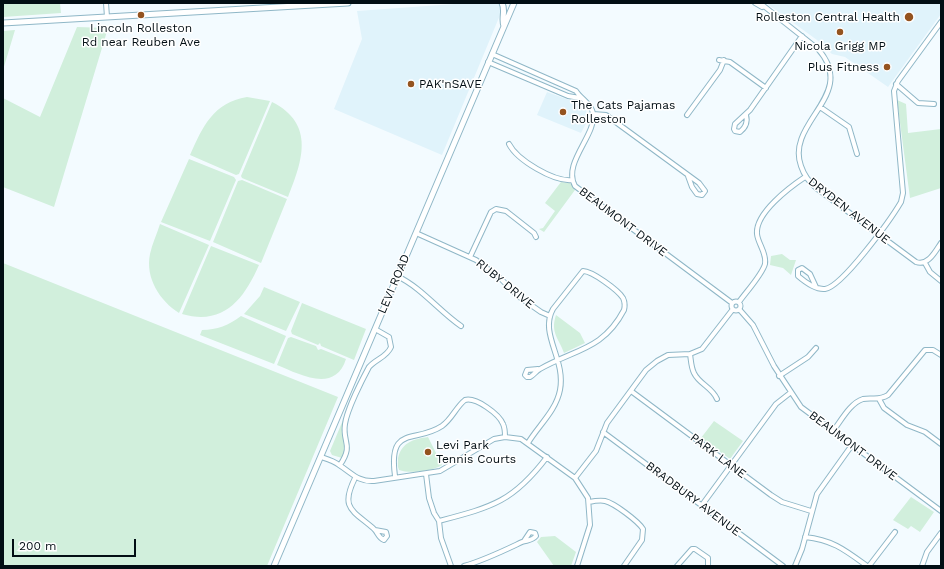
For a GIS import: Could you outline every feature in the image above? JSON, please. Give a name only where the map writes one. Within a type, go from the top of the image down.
[{"type":"main road","points":[[3,23],[278,5],[348,3]]},
{"type":"main road","points":[[502,3],[504,11],[502,20],[504,26]]},
{"type":"main road","name":"LEVI ROAD","points":[[274,566],[514,3]]},
{"type":"street","points":[[106,3],[107,17]]},
{"type":"street","name":"DRYDEN AVENUE","points":[[755,3],[766,9]]},
{"type":"street","name":"DRYDEN AVENUE","points":[[760,3],[820,51],[829,68],[830,89],[799,143],[797,156],[806,177],[812,185],[912,260],[919,263],[925,263]]},
{"type":"street","points":[[816,287],[807,270],[802,268],[798,270],[798,276],[816,287],[822,289],[830,288],[845,275],[900,205],[903,195],[894,94],[896,84],[941,22]]},
{"type":"street","points":[[746,115],[802,36]]},
{"type":"street","points":[[492,54],[573,89],[580,98],[588,104],[593,114],[606,115],[703,186],[705,191],[702,195],[699,195],[694,191],[688,176]]},
{"type":"street","points":[[687,115],[720,70],[722,60],[730,62],[766,88]]},
{"type":"street","points":[[488,62],[568,96],[580,98]]},
{"type":"street","points":[[536,82],[540,74]]},
{"type":"street","points":[[896,84],[918,103],[934,104]]},
{"type":"street","points":[[820,107],[850,129],[857,154]]},
{"type":"street","name":"BEAUMONT DRIVE","points":[[593,114],[591,124],[573,168],[572,180],[577,188],[732,303]]},
{"type":"street","points":[[509,144],[513,151],[539,170],[560,179],[572,180]]},
{"type":"street","points":[[576,478],[596,451],[603,432],[611,418],[646,370],[657,361],[668,356],[690,354],[705,346],[733,309],[732,303],[738,302],[763,269],[765,262],[757,234],[759,222],[780,195],[806,177]]},
{"type":"street","points":[[470,256],[491,212],[496,208],[506,210],[534,233],[536,237]]},
{"type":"street","name":"RUBY DRIVE","points":[[416,232],[470,256],[501,279],[518,296],[541,312],[550,316]]},
{"type":"street","points":[[941,243],[925,263],[930,272],[941,281]]},
{"type":"street","points":[[528,443],[553,408],[559,395],[561,377],[559,361],[549,333],[550,316],[579,275],[584,272],[591,272],[622,297],[625,303],[623,313],[602,339],[590,347],[559,361],[538,369]]},
{"type":"street","points":[[397,276],[426,296],[440,310],[461,326]]},
{"type":"street","points":[[733,309],[739,309],[740,305],[738,302]]},
{"type":"street","name":"BEAUMONT DRIVE","points":[[739,309],[757,332],[779,376],[790,393],[802,407],[941,511]]},
{"type":"street","points":[[340,465],[348,451],[345,425],[351,408],[369,367],[386,354],[391,347],[389,337],[375,329]]},
{"type":"street","points":[[779,376],[808,357],[816,348]]},
{"type":"street","points":[[833,431],[854,404],[864,399],[880,399],[890,393],[925,350],[933,350],[941,355]]},
{"type":"street","points":[[690,354],[693,372],[711,388],[717,399]]},
{"type":"street","name":"PARK LANE","points":[[631,391],[776,499],[811,510]]},
{"type":"street","points":[[702,505],[776,404],[790,393]]},
{"type":"street","points":[[880,399],[884,408],[907,425],[925,432],[941,444]]},
{"type":"street","points":[[395,476],[394,458],[401,442],[407,437],[430,432],[441,426],[465,400],[475,400],[498,416],[504,426],[505,437]]},
{"type":"street","name":"BRADBURY AVENUE","points":[[603,432],[783,566]]},
{"type":"street","points":[[321,457],[340,465],[356,478],[369,481],[395,476],[426,474],[445,469],[488,442],[505,437],[517,438],[528,443],[576,478],[583,488],[589,502],[591,518],[589,530],[577,566]]},
{"type":"street","points":[[794,566],[805,537],[811,510],[819,490],[852,445]]},
{"type":"street","points":[[439,522],[489,506],[508,497],[529,480],[547,457]]},
{"type":"street","points":[[426,474],[429,498],[439,522],[441,538],[452,566]]},
{"type":"street","points":[[356,478],[349,491],[349,505],[358,517],[375,530]]},
{"type":"street","points":[[589,502],[609,502],[634,520],[643,529],[642,540],[624,566]]},
{"type":"street","points":[[805,537],[837,544],[868,566],[895,532]]},
{"type":"street","points":[[922,566],[927,552],[941,533]]},
{"type":"street","points":[[464,566],[490,558],[524,541]]},
{"type":"street","points":[[677,566],[692,549],[695,549],[708,558],[710,564],[708,566]]},
{"type":"shaded area","points":[[468,3],[505,3],[442,155],[334,109],[362,39],[357,11]]},
{"type":"shaded area","points":[[766,3],[941,3],[941,14],[888,87],[845,57],[832,54],[817,40]]},
{"type":"shaded area","name":"The Cats Pajamas Rolleston","points":[[547,92],[583,105],[586,110],[588,120],[581,133],[537,115]]},
{"type":"green space","points":[[3,3],[60,3],[61,13],[3,17]]},
{"type":"green space","points":[[77,27],[108,28],[54,207],[3,187],[3,98],[40,117]]},
{"type":"green space","points":[[15,30],[3,70],[3,31]]},
{"type":"green space","points":[[247,97],[270,101],[239,174],[236,175],[190,155],[205,125],[217,110],[235,100]]},
{"type":"green space","points":[[897,100],[906,104],[908,133],[941,129],[941,188],[910,198]]},
{"type":"green space","points":[[272,102],[286,111],[295,121],[300,132],[302,145],[301,157],[288,197],[242,178],[241,176]]},
{"type":"green space","points":[[189,159],[234,177],[236,180],[210,241],[161,222]]},
{"type":"green space","points":[[242,180],[287,199],[261,263],[213,242],[238,181]]},
{"type":"green space","points":[[561,182],[570,183],[575,190],[544,232],[539,229],[543,228],[555,211],[545,203]]},
{"type":"green space","points":[[160,224],[209,245],[179,313],[160,295],[152,280],[150,272],[150,254]]},
{"type":"green space","points":[[211,246],[259,265],[247,289],[231,307],[221,313],[210,316],[197,317],[182,314]]},
{"type":"green space","points":[[782,254],[790,260],[796,260],[791,275],[783,268],[770,265],[771,256]]},
{"type":"green space","points":[[3,263],[338,397],[267,566],[3,566]]},
{"type":"green space","points":[[264,287],[300,302],[286,331],[244,314],[260,296]]},
{"type":"green space","points":[[302,303],[366,329],[354,360],[321,346],[320,343],[318,345],[292,334],[291,331]]},
{"type":"green space","points":[[556,315],[580,333],[585,343],[564,353],[555,331],[554,321]]},
{"type":"green space","points":[[241,316],[286,336],[274,364],[200,335],[202,330],[223,326]]},
{"type":"green space","points":[[291,337],[316,346],[318,350],[321,349],[346,359],[341,370],[334,376],[325,379],[306,376],[277,365],[288,338]]},
{"type":"green space","points":[[343,420],[345,449],[342,458],[332,455],[330,451]]},
{"type":"green space","points":[[714,421],[743,441],[730,459],[701,438]]},
{"type":"green space","points":[[428,437],[442,465],[433,469],[421,471],[409,472],[399,470],[398,458],[402,448],[413,440]]},
{"type":"green space","points":[[911,497],[934,512],[920,532],[911,526],[908,529],[893,520]]},
{"type":"green space","points":[[555,536],[576,552],[571,566],[554,566],[537,542],[541,537]]},
{"type":"place","name":"Lincoln Rolleston Rd near Reuben Ave","points":[[141,15]]},
{"type":"place","name":"Rolleston Central Health","points":[[909,17]]},
{"type":"place","name":"Nicola Grigg MP","points":[[840,32]]},
{"type":"place","name":"Plus Fitness","points":[[887,67]]},
{"type":"place","name":"PAK'nSAVE","points":[[411,84]]},
{"type":"place","name":"The Cats Pajamas Rolleston","points":[[563,112]]},
{"type":"place","name":"Levi Park Tennis Courts","points":[[428,452]]}]
